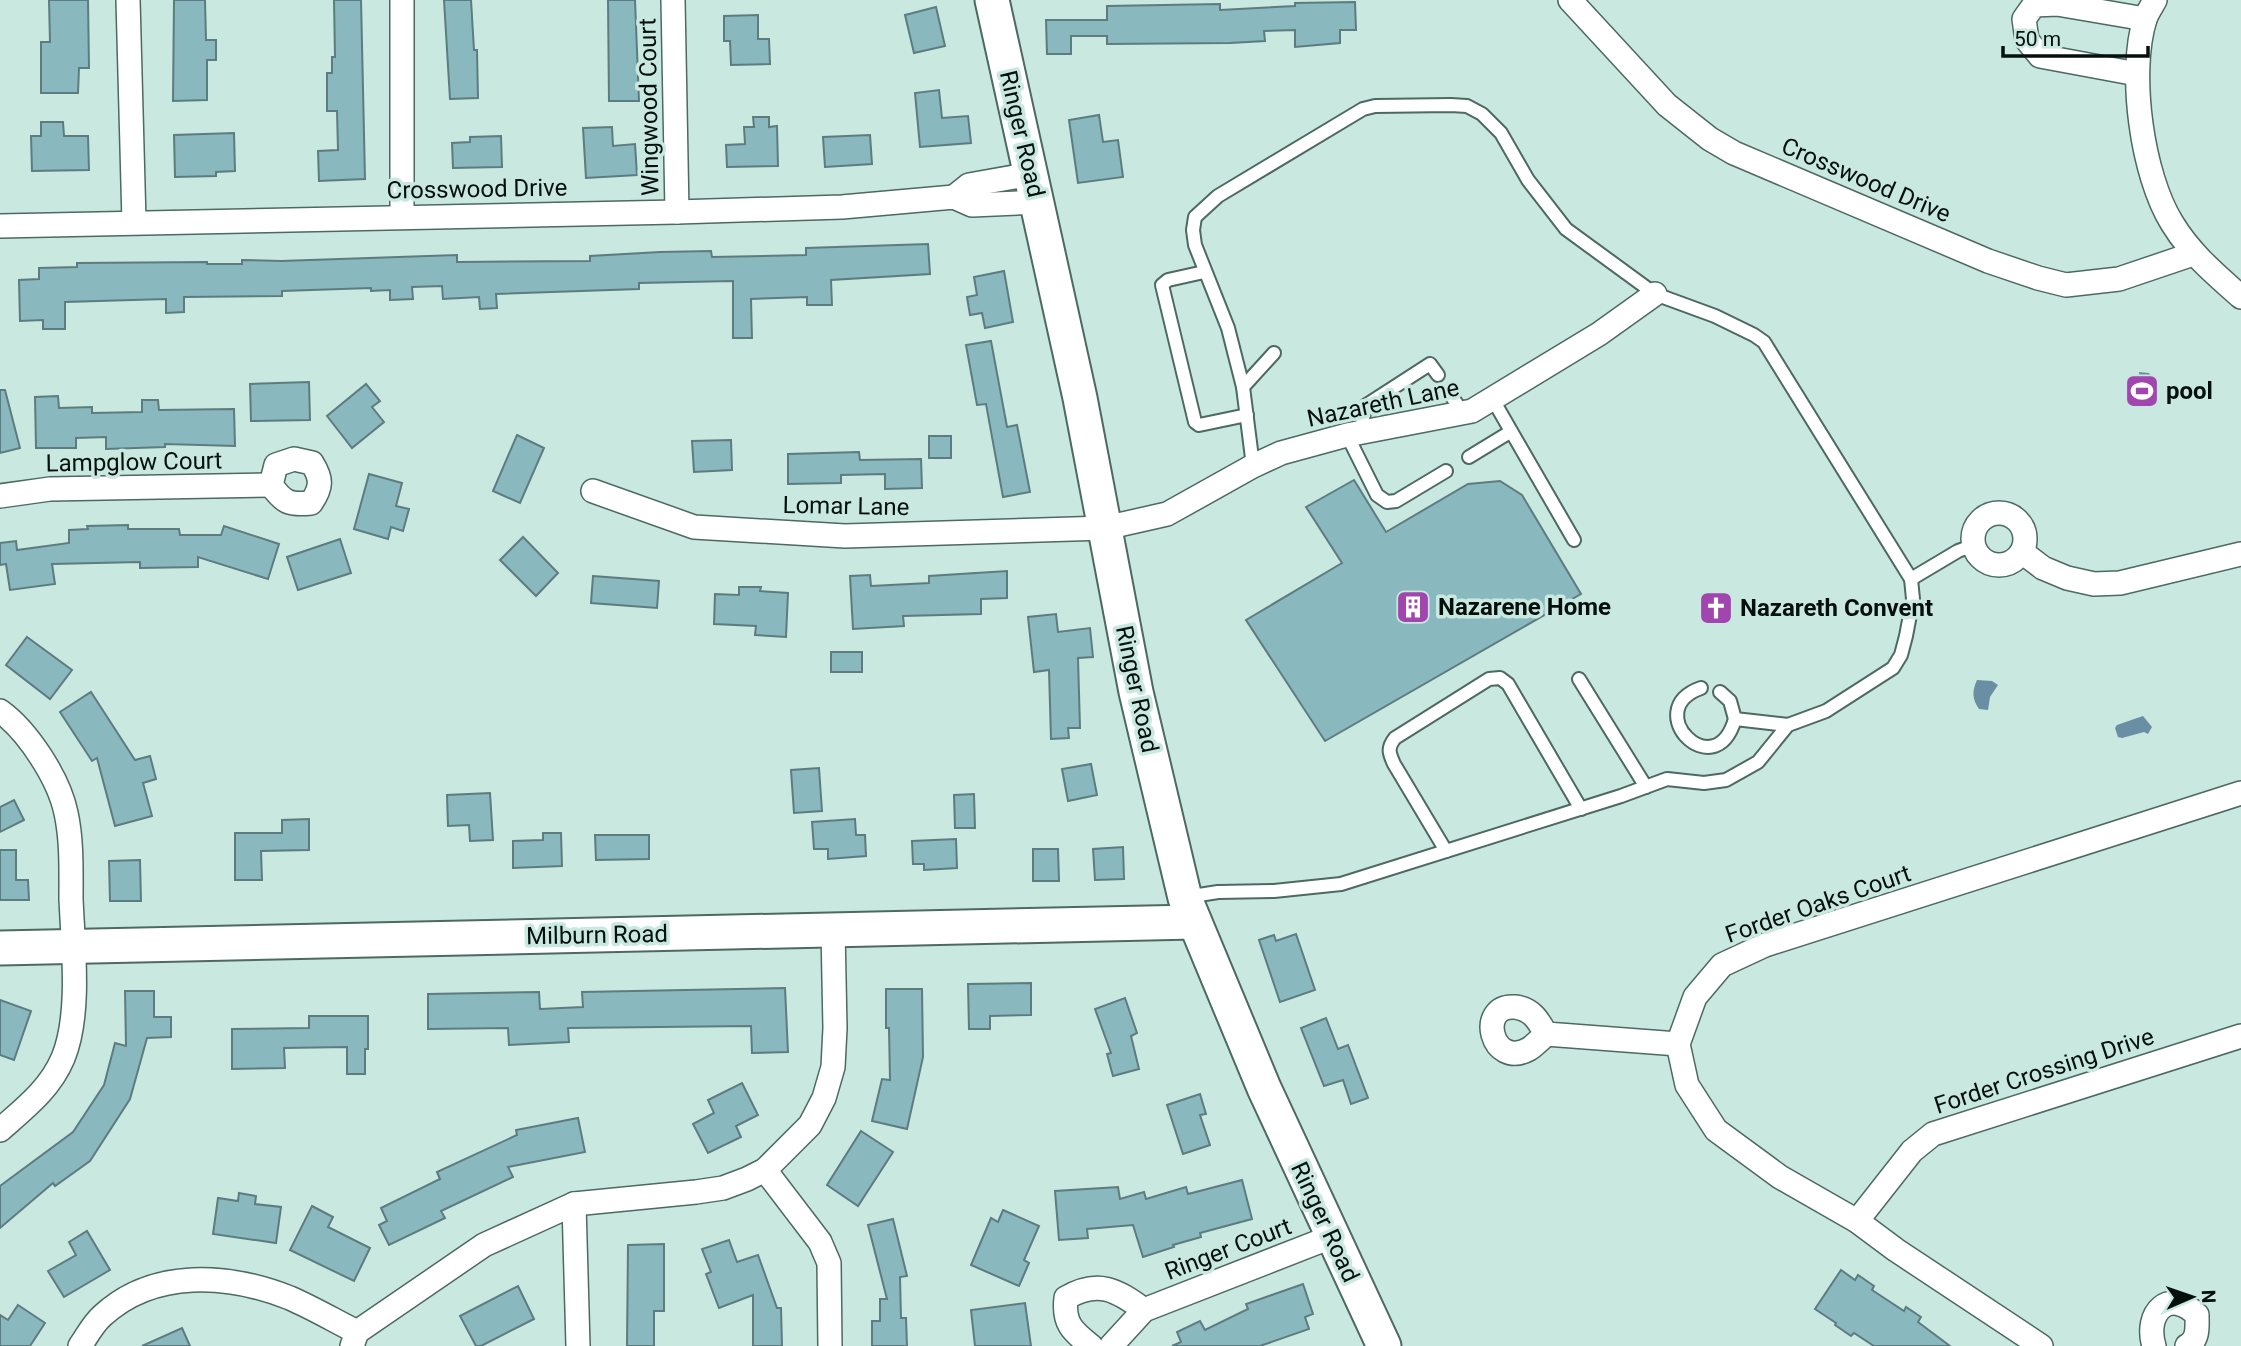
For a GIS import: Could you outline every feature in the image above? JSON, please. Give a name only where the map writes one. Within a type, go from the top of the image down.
[{"type":"street","points":[[128,0],[134,222]]},
{"type":"street","points":[[402,0],[402,217]]},
{"type":"street","name":"Wingwood Court","points":[[673,0],[677,212]]},
{"type":"street","name":"Ringer Road","points":[[992,0],[1080,398],[1136,692],[1190,910],[1264,1088],[1384,1346]]},
{"type":"street","name":"Crosswood Drive","points":[[1570,0],[1667,105],[1710,139],[1734,153],[1989,261],[2067,285],[2119,279],[2193,254]]},
{"type":"street","points":[[2137,74],[2040,56],[2027,40],[2024,19],[2034,5],[2150,9],[2137,74],[2141,122],[2155,187],[2171,221],[2193,254],[2241,298]]},
{"type":"street","name":"Crosswood Drive","points":[[0,226],[842,207],[954,197],[972,205],[1034,188]]},
{"type":"street","name":"Nazareth Lane","points":[[1105,528],[1167,514],[1281,453],[1456,404],[1472,411],[1600,334],[1655,294]]},
{"type":"street","name":"Lampglow Court","points":[[0,496],[50,489],[271,485]]},
{"type":"street","name":"Lomar Lane","points":[[593,491],[694,527],[845,536],[1105,528]]},
{"type":"street","points":[[2000,513],[2017,519],[2022,526],[2025,544],[2022,552],[2010,563],[1994,564],[1980,556],[1974,545],[1974,533],[1978,525],[1991,514],[2000,513]]},
{"type":"street","points":[[2022,552],[2043,568],[2067,578],[2094,584],[2120,583],[2241,554]]},
{"type":"street","points":[[0,711],[11,718],[52,776],[66,813],[73,946],[72,1031],[62,1059],[41,1094],[0,1130]]},
{"type":"street","name":"Forder Oaks Court","points":[[1678,1044],[1695,998],[1723,965],[1765,945],[2241,793]]},
{"type":"street","name":"Milburn Road","points":[[0,947],[833,930],[1190,910]]},
{"type":"street","points":[[80,1346],[101,1316],[148,1287],[171,1281],[220,1279],[289,1298],[354,1339],[484,1245],[574,1204],[709,1190],[747,1179],[765,1170],[810,1125],[824,1098],[833,1068],[833,930]]},
{"type":"street","points":[[1546,1034],[1678,1044],[1687,1085],[1716,1130],[1780,1177],[1857,1221],[2041,1346]]},
{"type":"street","name":"Forder Crossing Drive","points":[[1857,1221],[1912,1151],[1933,1135],[2241,1036]]},
{"type":"street","points":[[765,1170],[820,1241],[829,1264],[830,1346]]},
{"type":"street","points":[[574,1204],[578,1346]]},
{"type":"street","name":"Ringer Court","points":[[1111,1346],[1144,1310],[1331,1237]]},
{"type":"street","name":"Ringer Court","points":[[1091,1346],[1074,1333],[1064,1315],[1066,1298],[1082,1289],[1097,1287],[1125,1296],[1144,1310]]},
{"type":"street","points":[[2154,1346],[2152,1321],[2161,1307],[2175,1302],[2187,1305],[2197,1315],[2198,1332],[2188,1346]]},
{"type":"lane","points":[[1253,466],[1242,387],[1228,328],[1195,245],[1195,217],[1218,196],[1363,109],[1374,106],[1467,106],[1492,122],[1535,189],[1566,229],[1655,294],[1715,316],[1764,342],[1911,579],[1913,599],[1906,636],[1901,655],[1893,668],[1826,711],[1788,725],[1735,719]]},
{"type":"lane","points":[[1205,272],[1168,280],[1162,285],[1195,422],[1199,425],[1247,415]]},
{"type":"lane","points":[[1242,387],[1274,354]]},
{"type":"lane","points":[[1438,375],[1430,364],[1365,406],[1354,433],[1377,495],[1387,502],[1396,501],[1446,471]]},
{"type":"lane","points":[[1492,398],[1574,540]]},
{"type":"lane","points":[[1469,457],[1510,432]]},
{"type":"lane","points":[[1911,579],[1958,551],[1974,545]]},
{"type":"lane","points":[[1446,851],[1394,764],[1389,754],[1389,746],[1395,738],[1489,679],[1500,678],[1508,684],[1581,809]]},
{"type":"lane","points":[[1579,679],[1646,787]]},
{"type":"lane","points":[[1701,688],[1685,698],[1677,715],[1678,725],[1689,741],[1699,746],[1717,745],[1725,740],[1732,730],[1735,719],[1730,701],[1720,692]]},
{"type":"lane","points":[[1190,910],[1218,892],[1274,891],[1341,884],[1581,809],[1667,779],[1704,783],[1726,780],[1758,762],[1788,725]]},
{"type":"water","name":"pool","points":[[2139,372],[2149,373],[2157,384],[2156,388],[2136,405],[2128,404],[2128,394],[2140,382]]},
{"type":"water","points":[[1977,680],[1992,681],[1998,685],[1990,697],[1988,710],[1979,709],[1975,702]]},
{"type":"water","points":[[2143,716],[2152,727],[2148,734],[2144,732],[2118,737],[2115,728],[2117,725]]},
{"type":"building","points":[[49,0],[88,0],[89,68],[79,68],[78,93],[41,93],[41,42],[50,42]]},
{"type":"building","points":[[174,0],[205,0],[206,40],[216,40],[216,60],[207,60],[207,100],[173,101]]},
{"type":"building","points":[[334,0],[361,0],[365,179],[319,181],[318,151],[338,150],[337,111],[327,111],[327,73],[332,73],[332,57],[335,57]]},
{"type":"building","points":[[444,0],[471,0],[474,50],[477,50],[478,98],[450,99]]},
{"type":"building","points":[[608,0],[635,0],[639,101],[609,101]]},
{"type":"building","points":[[1355,2],[1356,30],[1340,30],[1340,43],[1295,47],[1295,30],[1264,31],[1265,41],[1230,43],[1107,44],[1107,36],[1071,36],[1071,54],[1047,54],[1046,20],[1107,20],[1107,6],[1220,4],[1220,10],[1295,6],[1295,3]]},
{"type":"building","points":[[936,7],[945,46],[914,53],[905,15]]},
{"type":"building","points":[[758,15],[758,39],[769,39],[770,64],[731,65],[730,41],[724,41],[724,16]]},
{"type":"building","points":[[939,90],[942,118],[968,116],[971,143],[920,147],[915,93]]},
{"type":"building","points":[[1099,115],[1103,142],[1118,140],[1123,177],[1078,183],[1069,120]]},
{"type":"building","points":[[753,117],[769,117],[769,127],[777,126],[778,166],[727,167],[726,145],[745,144],[744,127],[754,127]]},
{"type":"building","points":[[41,122],[63,122],[64,136],[88,136],[89,170],[32,171],[31,136],[41,136]]},
{"type":"building","points":[[612,127],[613,146],[635,144],[637,175],[586,178],[583,128]]},
{"type":"building","points":[[234,133],[235,171],[216,172],[216,176],[175,177],[174,135]]},
{"type":"building","points":[[870,135],[872,164],[825,167],[823,137]]},
{"type":"building","points":[[501,136],[502,167],[453,168],[452,143],[470,142],[470,137]]},
{"type":"building","points":[[928,244],[930,274],[831,280],[832,305],[807,305],[807,297],[751,299],[752,338],[733,338],[733,281],[639,283],[639,289],[496,294],[497,308],[480,309],[479,297],[443,299],[442,286],[412,287],[413,299],[390,300],[390,290],[371,291],[371,288],[282,291],[282,296],[184,297],[184,312],[166,313],[166,299],[65,302],[65,329],[43,329],[43,320],[20,321],[19,280],[39,279],[39,268],[77,267],[77,263],[242,264],[242,260],[457,255],[457,262],[590,261],[590,256],[660,252],[711,251],[712,257],[806,255],[806,248]]},
{"type":"building","points":[[1004,271],[1013,322],[985,328],[982,313],[970,315],[967,297],[977,295],[974,277]]},
{"type":"building","points":[[991,341],[1007,427],[1017,425],[1030,492],[1003,497],[986,404],[977,405],[966,345]]},
{"type":"building","points":[[309,382],[310,420],[251,421],[250,384]]},
{"type":"building","points":[[366,384],[380,401],[372,407],[384,422],[352,448],[327,416]]},
{"type":"building","points":[[0,390],[5,390],[20,448],[0,453]]},
{"type":"building","points":[[58,396],[59,408],[92,407],[92,413],[142,412],[142,400],[158,400],[159,410],[234,409],[235,446],[165,444],[165,447],[106,449],[106,437],[76,438],[76,448],[36,448],[35,397]]},
{"type":"building","points":[[517,435],[544,448],[520,503],[493,491]]},
{"type":"building","points":[[929,436],[951,436],[951,458],[929,458]]},
{"type":"building","points":[[731,440],[732,470],[694,472],[692,441]]},
{"type":"building","points":[[859,452],[860,460],[921,459],[922,488],[885,489],[885,474],[841,475],[841,483],[788,484],[788,454]]},
{"type":"building","points":[[369,474],[402,483],[396,506],[409,509],[403,531],[391,527],[388,539],[354,529]]},
{"type":"building","name":"Nazarene Home","points":[[1354,480],[1386,532],[1468,484],[1500,481],[1522,495],[1581,594],[1325,741],[1246,620],[1342,563],[1306,507]]},
{"type":"building","points":[[128,525],[128,529],[179,529],[180,535],[221,535],[224,526],[279,544],[268,579],[198,557],[198,567],[140,568],[140,562],[52,564],[55,584],[10,590],[6,564],[0,565],[0,543],[16,541],[17,550],[69,543],[69,530],[88,529],[87,526]]},
{"type":"building","points":[[523,537],[558,573],[536,596],[500,560]]},
{"type":"building","points":[[340,539],[351,573],[298,590],[287,557]]},
{"type":"building","points":[[1007,571],[1007,598],[981,599],[981,614],[903,616],[904,626],[853,629],[850,576],[870,575],[871,586],[929,583],[929,576]]},
{"type":"building","points":[[593,576],[659,581],[657,608],[591,603]]},
{"type":"building","points":[[739,587],[761,587],[760,591],[788,593],[786,637],[755,635],[756,626],[714,624],[715,594],[739,595]]},
{"type":"building","points":[[1056,614],[1058,632],[1090,628],[1093,657],[1078,658],[1080,728],[1068,728],[1069,738],[1051,739],[1049,670],[1034,672],[1028,617]]},
{"type":"building","points":[[27,637],[72,670],[50,699],[6,665]]},
{"type":"building","points":[[831,652],[862,652],[862,672],[831,672]]},
{"type":"building","points":[[91,692],[135,760],[150,756],[156,779],[143,783],[152,816],[115,826],[97,758],[92,761],[60,712]]},
{"type":"building","points":[[1091,764],[1097,795],[1068,801],[1062,769]]},
{"type":"building","points":[[819,768],[822,811],[794,813],[791,770]]},
{"type":"building","points":[[490,793],[493,840],[470,841],[469,825],[448,826],[447,795]]},
{"type":"building","points":[[974,794],[975,828],[955,828],[954,795]]},
{"type":"building","points":[[14,800],[24,820],[0,832],[0,807]]},
{"type":"building","points":[[309,819],[309,850],[261,851],[262,880],[235,880],[235,833],[282,833],[282,820]]},
{"type":"building","points":[[855,819],[856,835],[865,835],[866,856],[828,859],[828,849],[814,849],[812,822]]},
{"type":"building","points":[[543,833],[561,833],[562,866],[513,868],[513,841],[543,840]]},
{"type":"building","points":[[595,835],[649,835],[649,859],[596,860]]},
{"type":"building","points":[[956,839],[957,868],[924,870],[924,864],[913,864],[912,841]]},
{"type":"building","points":[[1123,847],[1124,879],[1095,880],[1093,849]]},
{"type":"building","points":[[1033,849],[1058,849],[1059,881],[1033,881]]},
{"type":"building","points":[[0,850],[16,850],[16,880],[28,880],[29,900],[0,900]]},
{"type":"building","points":[[140,860],[141,901],[110,901],[109,861]]},
{"type":"building","points":[[1296,934],[1315,990],[1280,1002],[1259,940],[1274,935],[1276,941]]},
{"type":"building","points":[[1031,983],[1031,1015],[990,1016],[990,1029],[969,1029],[968,984]]},
{"type":"building","points":[[785,988],[788,1052],[752,1053],[751,1026],[568,1028],[569,1042],[509,1045],[508,1028],[428,1029],[428,994],[539,992],[540,1009],[583,1007],[582,992]]},
{"type":"building","points":[[886,989],[922,989],[923,1057],[907,1129],[872,1121],[882,1079],[890,1080]]},
{"type":"building","points":[[125,991],[154,991],[154,1017],[171,1017],[171,1037],[147,1038],[130,1099],[90,1161],[55,1186],[53,1183],[0,1228],[0,1186],[73,1132],[104,1085],[115,1043],[126,1046]]},
{"type":"building","points":[[1125,998],[1137,1033],[1131,1036],[1139,1069],[1113,1076],[1107,1054],[1111,1053],[1095,1009]]},
{"type":"building","points":[[0,1000],[31,1011],[14,1060],[0,1055]]},
{"type":"building","points":[[309,1016],[368,1016],[365,1074],[347,1074],[347,1047],[284,1048],[285,1068],[232,1069],[232,1029],[309,1028]]},
{"type":"building","points":[[1326,1018],[1338,1049],[1348,1045],[1368,1098],[1351,1104],[1343,1080],[1324,1086],[1301,1028]]},
{"type":"building","points":[[742,1083],[758,1115],[736,1126],[741,1137],[708,1153],[693,1124],[714,1113],[708,1100]]},
{"type":"building","points":[[1200,1094],[1206,1114],[1200,1115],[1210,1145],[1183,1154],[1167,1105]]},
{"type":"building","points":[[578,1118],[585,1152],[508,1167],[513,1177],[441,1211],[445,1218],[389,1245],[379,1225],[387,1221],[381,1208],[440,1179],[437,1172],[517,1135],[516,1130]]},
{"type":"building","points":[[861,1131],[893,1152],[858,1206],[827,1185]]},
{"type":"building","points":[[1242,1180],[1252,1219],[1200,1233],[1201,1237],[1173,1245],[1174,1247],[1143,1257],[1133,1225],[1087,1229],[1088,1238],[1059,1240],[1055,1191],[1118,1187],[1120,1199],[1144,1192],[1146,1199],[1186,1187],[1188,1194]]},
{"type":"building","points":[[239,1193],[256,1196],[255,1204],[281,1207],[276,1243],[213,1234],[218,1198],[238,1201]]},
{"type":"building","points":[[312,1206],[333,1217],[328,1227],[370,1248],[354,1281],[290,1250]]},
{"type":"building","points":[[1003,1210],[1039,1226],[1024,1260],[1029,1263],[1019,1286],[971,1265],[991,1218],[998,1222]]},
{"type":"building","points":[[893,1219],[907,1276],[900,1277],[901,1318],[906,1318],[907,1346],[872,1346],[872,1321],[880,1321],[880,1299],[887,1299],[868,1225]]},
{"type":"building","points":[[87,1231],[110,1270],[64,1297],[48,1271],[76,1255],[69,1242]]},
{"type":"building","points":[[729,1240],[737,1262],[758,1255],[777,1308],[781,1308],[782,1346],[753,1346],[753,1295],[719,1308],[706,1274],[711,1272],[702,1249]]},
{"type":"building","points":[[664,1244],[664,1311],[654,1311],[654,1346],[627,1346],[628,1245]]},
{"type":"building","points":[[1841,1270],[1855,1280],[1858,1275],[1874,1286],[1872,1290],[1904,1311],[1906,1307],[1921,1317],[1918,1322],[1950,1346],[1874,1346],[1835,1325],[1836,1323],[1815,1309]]},
{"type":"building","points":[[1303,1284],[1313,1314],[1305,1317],[1309,1329],[1260,1346],[1172,1346],[1181,1342],[1177,1332],[1200,1321],[1205,1330],[1248,1309],[1246,1304]]},
{"type":"building","points":[[518,1286],[534,1319],[481,1346],[476,1346],[460,1316]]},
{"type":"building","points":[[1025,1303],[1031,1346],[975,1346],[971,1310]]},
{"type":"building","points":[[18,1305],[45,1323],[30,1346],[0,1346],[0,1315],[8,1320]]},
{"type":"building","points":[[182,1328],[190,1346],[142,1346]]},
{"type":"place","name":"pool","points":[[2142,391]]},
{"type":"place","name":"Nazarene Home","points":[[1413,607]]},
{"type":"place","name":"Nazareth Convent","points":[[1716,608]]}]
